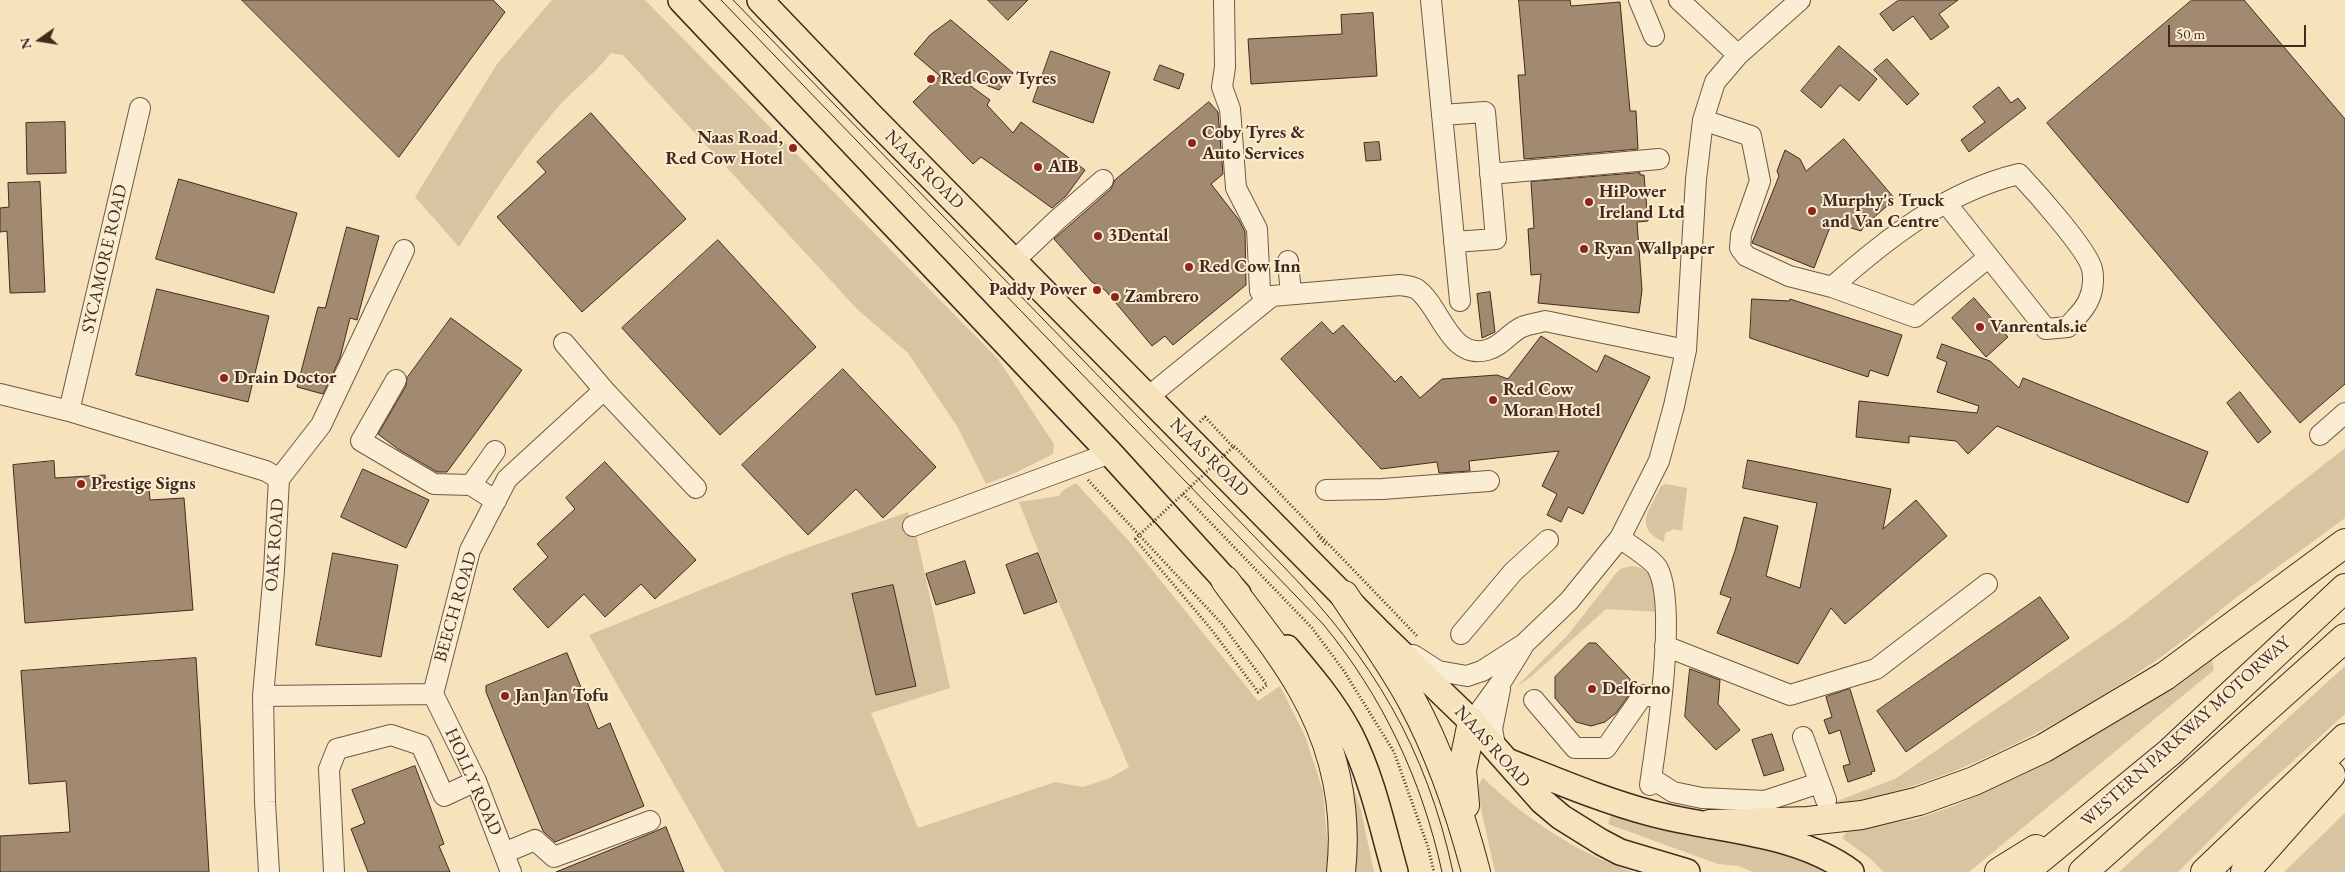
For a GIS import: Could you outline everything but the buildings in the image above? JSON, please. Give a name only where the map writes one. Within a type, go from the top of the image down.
[{"type":"highway","points":[[1710,824],[1808,821],[1862,815],[1919,801],[1974,781],[2044,748],[2165,676],[2345,543]]},
{"type":"highway","points":[[1225,580],[1277,650],[1302,689],[1328,747],[1336,775],[1343,813],[1341,872]]},
{"type":"highway","name":"WESTERN PARKWAY MOTORWAY","points":[[2024,872],[2170,752],[2345,588]]},
{"type":"highway","points":[[1344,595],[1412,702],[1428,735],[1468,842],[1476,872]]},
{"type":"highway","name":"WESTERN PARKWAY MOTORWAY","points":[[2083,872],[2345,638]]},
{"type":"highway","points":[[1468,842],[1462,770],[1472,722]]},
{"type":"highway","points":[[2205,872],[2345,738]]},
{"type":"highway","points":[[2245,872],[2345,759]]},
{"type":"highway","points":[[1999,872],[2039,847],[2068,837]]},
{"type":"main road","points":[[681,0],[1110,453],[1289,650],[1321,688],[1338,713],[1363,763],[1395,872]]},
{"type":"main road","name":"NAAS ROAD","points":[[760,0],[870,115],[1381,634],[1472,722],[1542,801],[1561,817],[1601,842],[1639,859],[1687,872]]},
{"type":"main road","points":[[1502,755],[1566,785],[1620,804],[1655,814],[1710,824],[1819,853],[1851,872]]},
{"type":"street","points":[[1224,0],[1225,67],[1222,87],[1230,109],[1236,188],[1257,229],[1260,291],[1266,299]]},
{"type":"street","points":[[1431,0],[1460,301]]},
{"type":"street","points":[[1639,0],[1654,36]]},
{"type":"street","points":[[1679,0],[1738,54]]},
{"type":"street","points":[[1381,634],[1438,671],[1467,676],[1482,672],[1524,644],[1569,601],[1620,538],[1659,461],[1674,406],[1686,350],[1696,179],[1703,120],[1715,82],[1738,54],[1800,0]]},
{"type":"street","name":"SYCAMORE ROAD","points":[[69,411],[140,108]]},
{"type":"street","points":[[1442,115],[1485,112],[1496,239],[1454,242]]},
{"type":"street","points":[[1703,120],[1751,136],[1760,181],[1741,235],[1740,248],[1746,256],[1789,276],[1832,287],[1915,317],[1989,257]]},
{"type":"street","points":[[1490,174],[1659,158]]},
{"type":"street","points":[[1832,287],[1861,261],[1920,218],[1963,193],[2002,178],[2019,174],[2038,194],[2092,268],[2093,284],[2089,301],[2068,327],[2046,329],[1946,203]]},
{"type":"street","points":[[1014,261],[1057,220],[1104,180]]},
{"type":"street","name":"OAK ROAD","points":[[269,872],[262,696],[274,571],[279,479],[321,425],[404,250]]},
{"type":"street","points":[[1288,261],[1290,294]]},
{"type":"street","points":[[1148,396],[1237,325],[1266,299],[1272,296],[1290,294],[1400,285],[1410,286],[1425,298],[1461,346],[1476,351],[1487,350],[1501,344],[1522,326],[1545,321],[1686,350]]},
{"type":"street","points":[[564,343],[604,390],[696,488]]},
{"type":"street","points":[[396,380],[361,441],[434,484],[471,484],[496,501]]},
{"type":"street","name":"BEECH ROAD","points":[[433,694],[470,550],[507,479],[604,390]]},
{"type":"street","points":[[0,394],[69,411],[266,471],[279,479]]},
{"type":"street","points":[[2320,436],[2345,413]]},
{"type":"street","points":[[471,484],[495,451]]},
{"type":"street","points":[[913,526],[1110,453]]},
{"type":"street","points":[[1326,490],[1382,489],[1488,480]]},
{"type":"street","points":[[1620,538],[1657,567],[1665,587],[1665,646],[1651,781],[1673,792],[1702,798],[1765,801],[1822,791],[1803,737]]},
{"type":"street","points":[[1461,634],[1513,572],[1548,540]]},
{"type":"street","points":[[1665,646],[1790,695],[1876,669],[1987,584]]},
{"type":"street","points":[[1472,722],[1501,682],[1524,644]]},
{"type":"street","points":[[1501,682],[1494,710],[1492,729],[1502,755]]},
{"type":"street","points":[[262,696],[433,694]]},
{"type":"street","name":"HOLLY ROAD","points":[[433,694],[476,782],[511,872]]},
{"type":"street","points":[[1534,700],[1575,748],[1606,748],[1643,695],[1660,698]]},
{"type":"street","points":[[334,872],[329,769],[337,749],[391,735],[421,745],[444,796],[476,782]]},
{"type":"street","points":[[504,853],[535,840],[554,857],[650,821]]},
{"type":"path","points":[[1076,466],[1222,624],[1267,685],[1258,692],[1211,629],[1135,539],[1183,494],[1234,446],[1416,635]]},
{"type":"path","points":[[1183,494],[1312,628],[1336,659],[1394,752],[1428,847],[1434,872]]},
{"type":"shaded area","points":[[552,0],[645,0],[998,359],[1054,444],[1053,454],[1015,473],[986,484],[957,426],[908,353],[857,309],[623,55],[611,53],[552,114],[515,162],[459,247],[415,197],[497,64]]},
{"type":"shaded area","points":[[2345,448],[2345,518],[2243,592],[2187,638],[2153,662],[2069,715],[1992,755],[1912,786],[1871,798],[1829,807],[1829,804],[1895,779],[2125,620]]},
{"type":"shaded area","points":[[1076,483],[1128,540],[1258,701],[1280,686],[1305,736],[1323,791],[1329,861],[1326,872],[724,872],[589,635],[790,554],[908,512],[916,534],[950,688],[871,713],[918,828],[1055,782],[1083,787],[1110,778],[1129,767],[1058,601],[1019,502],[1059,496],[1062,491]]},
{"type":"shaded area","points":[[1666,484],[1687,488],[1682,531],[1674,529],[1665,533],[1664,542],[1654,537],[1648,531],[1646,517],[1661,486]]},
{"type":"shaded area","points":[[1631,566],[1640,567],[1651,576],[1657,589],[1659,612],[1606,609],[1532,676],[1516,687],[1567,636],[1620,569]]},
{"type":"shaded area","points":[[2212,660],[2214,670],[1969,872],[1883,872],[1871,859],[1842,838],[1848,830],[1916,819],[1954,806],[2018,777],[2069,749],[2200,662]]},
{"type":"shaded area","points":[[2345,666],[2345,714],[2250,800],[2178,872],[2119,872]]},
{"type":"shaded area","points":[[1344,760],[1361,810],[1374,872],[1350,872]]},
{"type":"shaded area","points":[[1483,778],[1535,821],[1572,845],[1633,872],[1495,872],[1479,800],[1479,784]]},
{"type":"shaded area","points":[[2345,813],[2345,872],[2284,872]]},
{"type":"shaded area","points":[[1611,815],[1660,830],[1793,853],[1834,872],[1753,872],[1739,866],[1718,864],[1608,824]]},
{"type":"tram line","points":[[721,0],[1323,624],[1345,652],[1364,681],[1398,741],[1423,805],[1434,838],[1442,872]]},
{"type":"tram line","points":[[733,0],[1284,567],[1344,635],[1391,707],[1411,745],[1428,784],[1442,827],[1453,872]]},
{"type":"place","name":"Red Cow Tyres","points":[[931,79]]},
{"type":"place","name":"Coby Tyres & Auto Services","points":[[1192,143]]},
{"type":"place","name":"Naas Road, Red Cow Hotel","points":[[793,148]]},
{"type":"place","name":"AIB","points":[[1038,167]]},
{"type":"place","name":"HiPower Ireland Ltd","points":[[1589,202]]},
{"type":"place","name":"Murphy's Truck and Van Centre","points":[[1812,211]]},
{"type":"place","name":"3Dental","points":[[1098,236]]},
{"type":"place","name":"Ryan Wallpaper","points":[[1584,249]]},
{"type":"place","name":"Red Cow Inn","points":[[1189,267]]},
{"type":"place","name":"Paddy Power","points":[[1097,290]]},
{"type":"place","name":"Zambrero","points":[[1115,297]]},
{"type":"place","name":"Vanrentals.ie","points":[[1980,327]]},
{"type":"place","name":"Drain Doctor","points":[[224,378]]},
{"type":"place","name":"Red Cow Moran Hotel","points":[[1493,400]]},
{"type":"place","name":"Prestige Signs","points":[[81,484]]},
{"type":"place","name":"Delforno","points":[[1592,689]]},
{"type":"place","name":"Jan Jan Tofu","points":[[505,696]]}]
